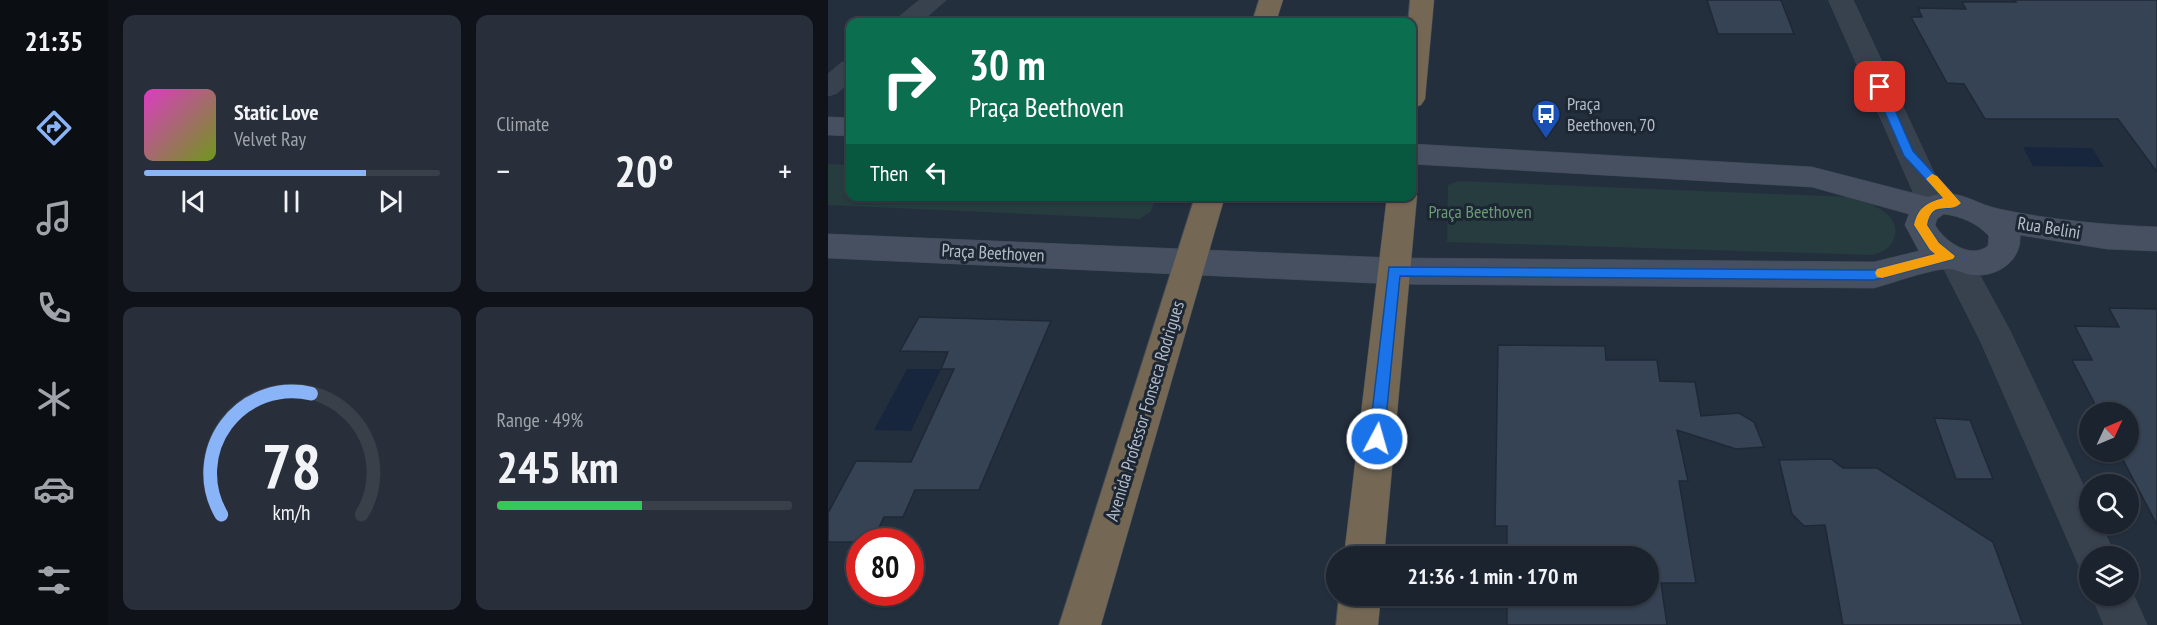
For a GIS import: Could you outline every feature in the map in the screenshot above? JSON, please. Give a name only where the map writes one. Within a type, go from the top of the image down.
[{"type":"highway","points":[[1265,18],[1271,0]]},
{"type":"highway","points":[[1416,59],[1422,0]]},
{"type":"highway","name":"Avenida Professor Fonseca Rodrigues","points":[[1080,625],[1209,201]]},
{"type":"highway","points":[[1365,546],[1401,201]]},
{"type":"highway","points":[[1357,625],[1359,606]]},
{"type":"street","points":[[912,18],[934,0]]},
{"type":"street","points":[[1841,0],[1909,153],[1939,205]]},
{"type":"street","points":[[828,87],[846,72]]},
{"type":"street","points":[[828,126],[846,127]]},
{"type":"street","points":[[1416,154],[1812,177],[1939,205],[1974,208],[1991,219],[2004,237],[1996,254],[1997,339]]},
{"type":"street","points":[[1939,205],[1922,215],[1920,225],[1934,247],[1952,257],[1978,263],[1996,254]]},
{"type":"street","name":"Rua Belini","points":[[1991,219],[2107,237],[2157,239]]},
{"type":"street","name":"Rua Belini","points":[[1996,254],[2107,237]]},
{"type":"street","name":"Praça Beethoven","points":[[828,246],[1394,271],[1874,275],[1952,257]]},
{"type":"street","points":[[1952,257],[1997,339],[2090,546]]},
{"type":"street","points":[[2117,606],[2126,625]]},
{"type":"green space","points":[[828,164],[846,165],[846,201],[1155,201],[1151,211],[1140,219],[828,205]]},
{"type":"green space","name":"Praça Beethoven","points":[[1459,181],[1850,197],[1882,210],[1893,222],[1895,230],[1891,245],[1872,255],[1447,242],[1448,185]]},
{"type":"water","points":[[2023,147],[2092,148],[2104,167],[2033,166]]},
{"type":"water","points":[[907,369],[941,369],[911,431],[874,430]]},
{"type":"building","points":[[1707,0],[1781,0],[1794,34],[1718,34]]},
{"type":"building","points":[[2014,0],[2157,0],[2157,172],[2118,119],[1985,119],[1964,84],[1947,83],[1911,17],[1922,17],[1918,8],[1966,9],[1962,2],[2016,2]]},
{"type":"building","points":[[2109,308],[2157,309],[2157,525],[2139,490],[2139,474],[2130,474],[2124,462],[2139,462],[2139,402],[2094,402],[2072,360],[2092,360],[2075,326],[2119,327]]},
{"type":"building","points":[[919,317],[1051,321],[979,490],[915,490],[903,517],[884,517],[879,528],[846,528],[846,542],[828,542],[828,513],[856,461],[911,462],[954,369],[941,369],[948,352],[900,351]]},
{"type":"building","points":[[1498,345],[1605,346],[1606,360],[1657,360],[1660,381],[1695,382],[1701,416],[1739,413],[1754,422],[1764,447],[1736,449],[1677,430],[1688,481],[1679,481],[1696,583],[1661,583],[1667,625],[1507,625],[1507,606],[1659,606],[1659,546],[1507,546],[1507,526],[1495,526]]},
{"type":"building","points":[[1934,418],[1970,420],[1993,479],[1956,479]]},
{"type":"building","points":[[1831,459],[1843,468],[1877,468],[1993,542],[2023,625],[1843,625],[1825,525],[1804,526],[1792,514],[1779,460]]},
{"type":"slow traffic","points":[[1882,273],[1948,256],[1934,247],[1920,225],[1922,215],[1929,207],[1955,203],[1932,179]]},
{"type":"place","name":"Praça Beethoven, 70","points":[[1546,140]]},
{"type":"route","points":[[1377,439],[1394,271],[1874,275],[1948,256],[1934,247],[1920,225],[1922,215],[1929,207],[1955,203],[1909,153],[1880,87]]}]
